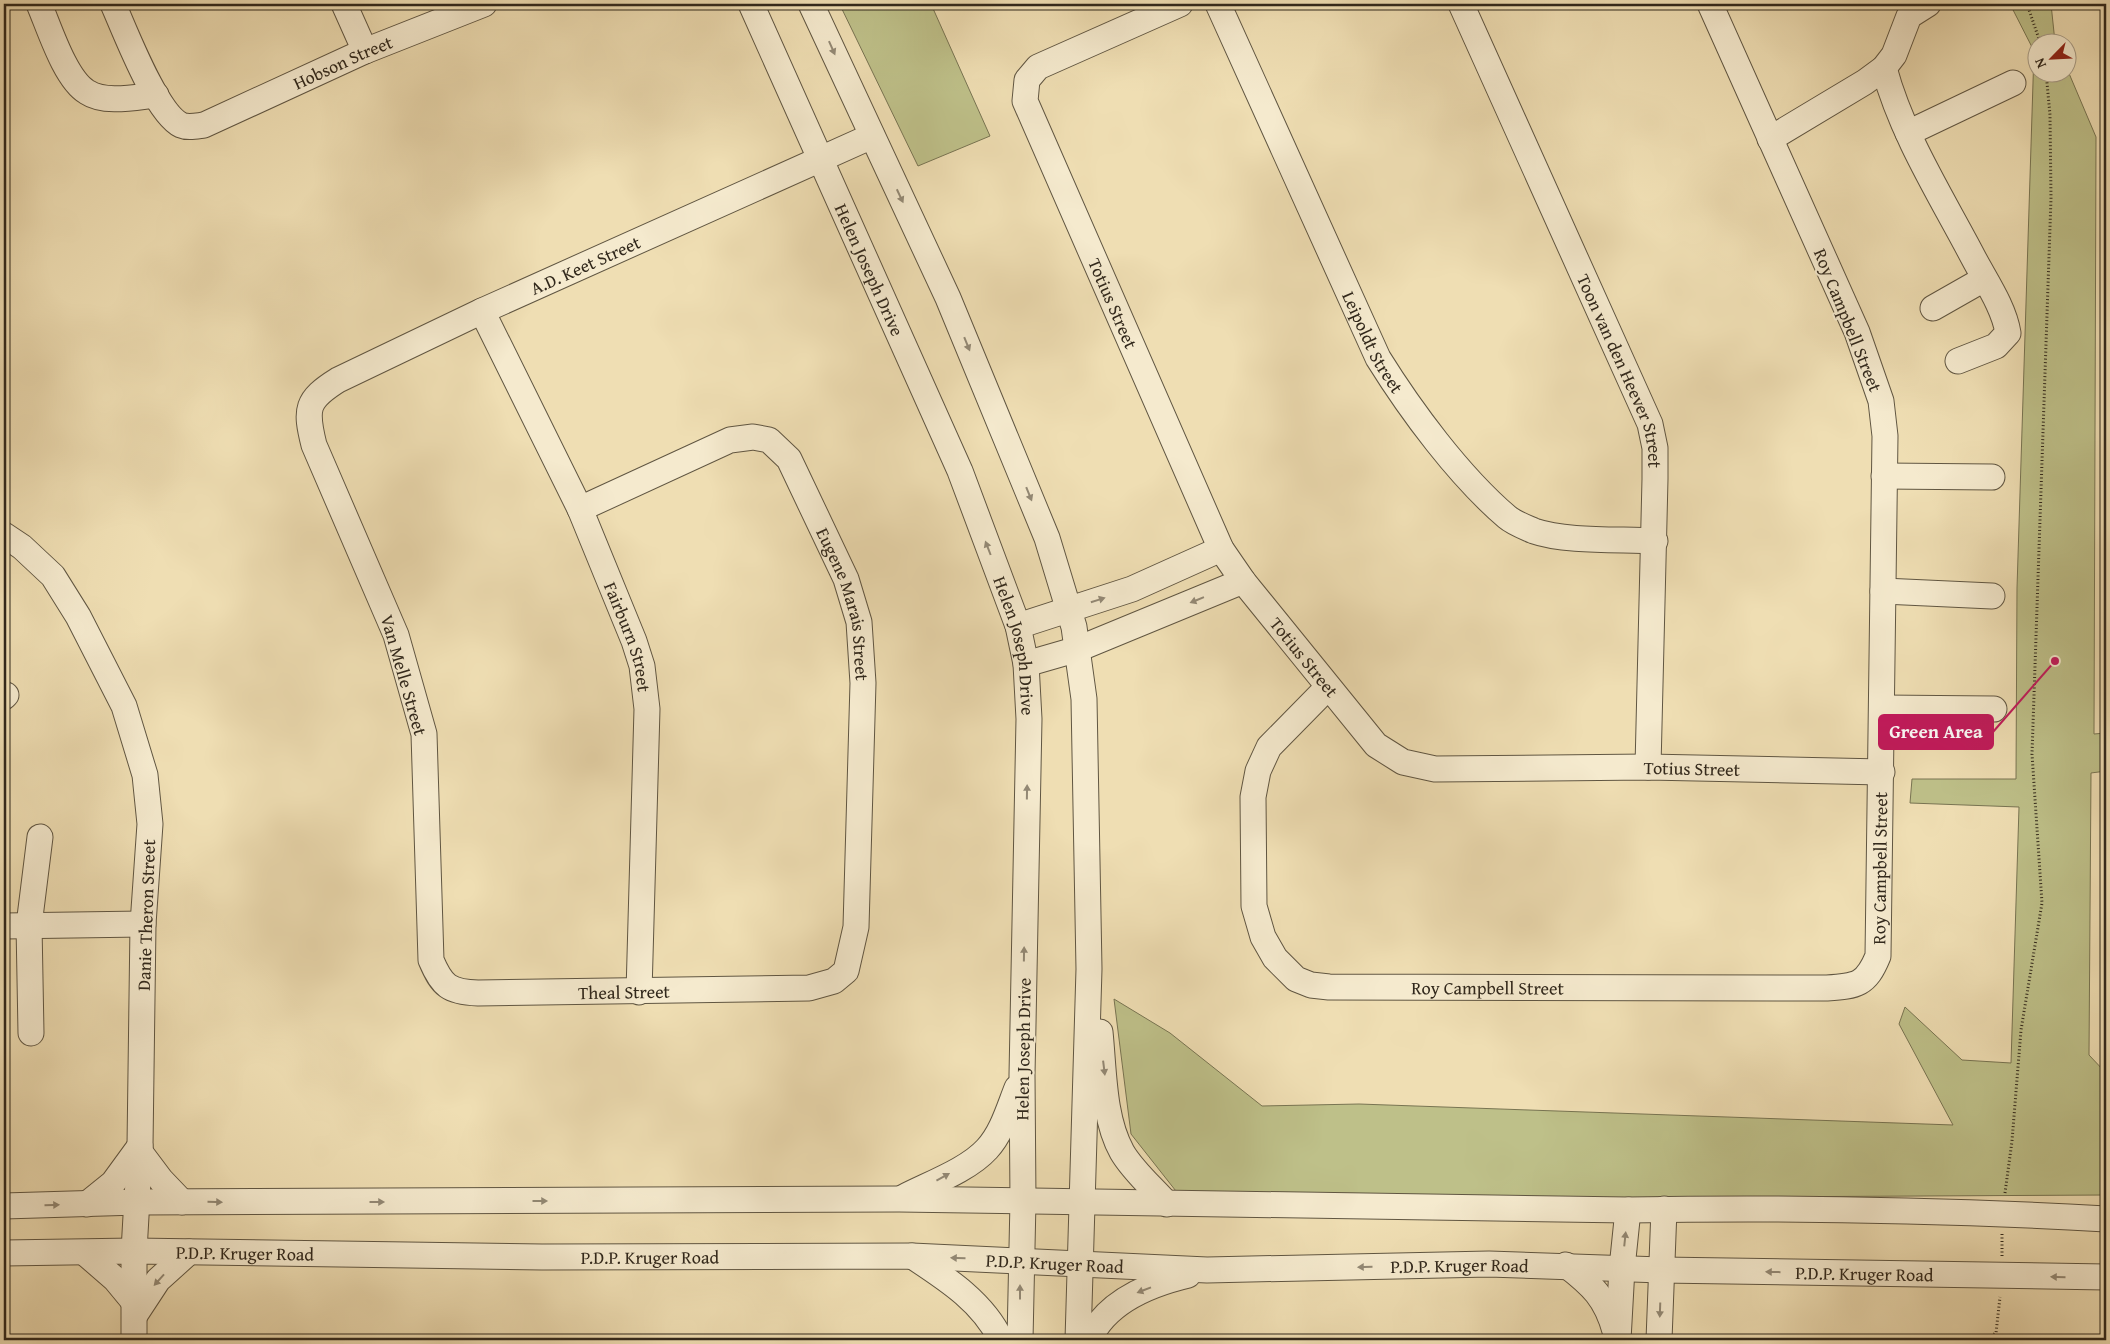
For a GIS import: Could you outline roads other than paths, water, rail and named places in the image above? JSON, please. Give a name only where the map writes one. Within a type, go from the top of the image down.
[{"type":"street","points":[[38,4],[68,69],[77,84],[88,93],[100,97],[123,98],[156,95],[113,4]]},
{"type":"street","points":[[344,4],[365,51]]},
{"type":"street","name":"Hobson Street","points":[[156,95],[163,109],[181,125],[190,127],[204,125],[365,51],[484,4]]},
{"type":"street","name":"Helen Joseph Drive","points":[[751,4],[960,471],[1018,626],[1026,664],[1029,719],[1022,1075],[1023,1201],[1020,1260],[1020,1340]]},
{"type":"street","points":[[812,4],[948,298],[1047,538],[1070,609],[1078,648],[1084,699],[1089,969],[1078,1340]]},
{"type":"street","name":"Totius Street","points":[[1180,4],[1038,68],[1027,80],[1025,101],[1221,549],[1242,581],[1376,745],[1403,762],[1436,769],[1648,767],[1882,772]]},
{"type":"street","name":"Leipoldt Street","points":[[1218,4],[1378,358],[1404,401],[1471,482],[1508,518],[1536,531],[1565,537],[1655,541]]},
{"type":"street","name":"Toon van den Heever Street","points":[[1461,4],[1650,424],[1655,448],[1655,541],[1648,767]]},
{"type":"street","name":"Roy Campbell Street","points":[[1328,687],[1269,747],[1258,771],[1253,798],[1254,906],[1263,938],[1275,958],[1296,979],[1320,986],[1827,988],[1861,983],[1871,974],[1878,956],[1882,772],[1884,415],[1871,368],[1710,4]]},
{"type":"street","points":[[1770,139],[1865,82],[1884,68],[1894,56],[1909,16],[1928,4]]},
{"type":"street","points":[[1884,68],[1893,100],[1908,133],[1984,279],[2008,333],[1996,346],[1958,361]]},
{"type":"street","points":[[1908,133],[2013,83]]},
{"type":"street","name":"A.D. Keet Street","points":[[310,407],[318,393],[338,380],[482,311],[872,136]]},
{"type":"street","points":[[1933,308],[1984,279]]},
{"type":"street","name":"Fairburn Street","points":[[482,311],[580,509],[642,666],[647,709],[639,992]]},
{"type":"street","name":"Van Melle Street","points":[[310,407],[308,421],[314,445],[396,634],[424,734],[431,960]]},
{"type":"street","name":"Eugene Marais Street","points":[[580,509],[730,440],[753,437],[769,440],[789,459],[846,579],[859,622],[863,683],[856,926],[846,972],[834,982]]},
{"type":"street","points":[[1884,476],[1992,477]]},
{"type":"street","name":"Danie Theron Street","points":[[4,535],[22,546],[53,576],[78,616],[124,706],[145,775],[150,824],[143,924],[140,1149],[134,1252],[134,1340]]},
{"type":"street","points":[[1018,626],[1132,589],[1221,549]]},
{"type":"street","points":[[1026,664],[1078,648],[1242,581]]},
{"type":"street","points":[[1883,591],[1992,596]]},
{"type":"street","points":[[1882,708],[1994,709]]},
{"type":"street","points":[[31,1033],[29,925],[40,837]]},
{"type":"street","points":[[4,926],[143,924]]},
{"type":"street","name":"Theal Street","points":[[431,960],[438,977],[456,992],[639,992],[809,988],[834,982]]},
{"type":"street","points":[[1089,969],[1095,983],[1104,1073],[1112,1128],[1121,1151],[1130,1164],[1167,1204]]},
{"type":"street","points":[[899,1199],[974,1160],[987,1149],[998,1132],[1022,1075]]},
{"type":"street","points":[[87,1204],[113,1183],[140,1149],[161,1180],[182,1202]]},
{"type":"street","points":[[4,1206],[138,1202],[899,1199],[1628,1210],[1749,1208],[2002,1213],[2106,1218]]},
{"type":"street","points":[[1658,1340],[1664,1209]]},
{"type":"street","points":[[1617,1340],[1628,1210]]},
{"type":"street","points":[[85,1253],[115,1279],[134,1309],[158,1280],[189,1252]]},
{"type":"street","name":"P.D.P. Kruger Road","points":[[4,1253],[189,1252],[542,1257],[912,1256],[1207,1270],[1489,1264],[1566,1265],[1661,1270],[2106,1277]]},
{"type":"street","points":[[912,1256],[945,1278],[983,1310],[1001,1340]]},
{"type":"street","points":[[1566,1265],[1592,1286],[1603,1299],[1611,1315],[1617,1340]]},
{"type":"street","points":[[1089,1340],[1103,1318],[1136,1293],[1178,1277],[1207,1270]]},
{"type":"place","name":"Green Area","points":[[2055,661]]}]
